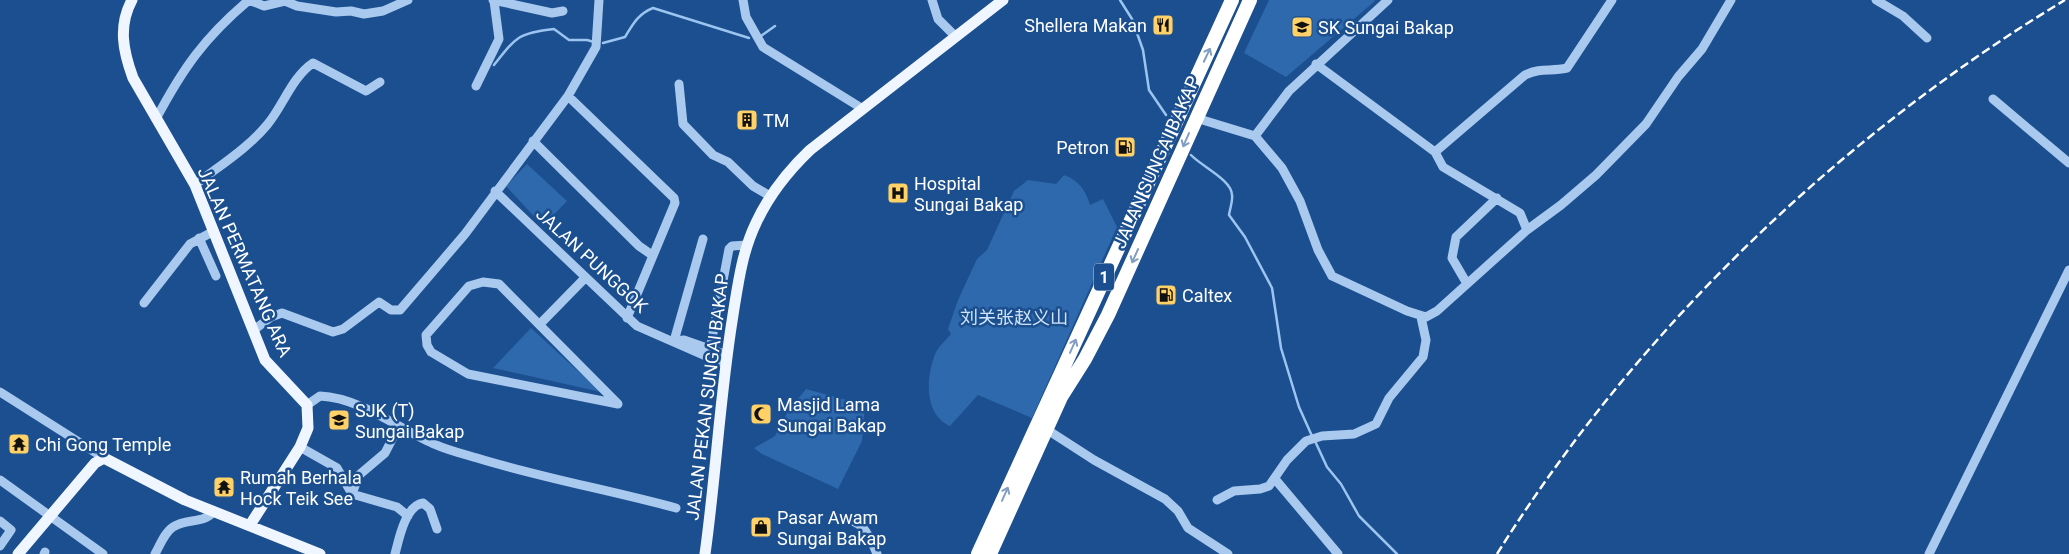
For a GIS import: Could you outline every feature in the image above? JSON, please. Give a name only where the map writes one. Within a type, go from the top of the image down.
[{"type":"highway","name":"JALAN SUNGAI BAKAP","points":[[978,554],[1232,0]]},
{"type":"highway","name":"JALAN SUNGAI BAKAP","points":[[990,554],[1046,429],[1062,397],[1086,359],[1108,315],[1250,0]]},
{"type":"main road","name":"JALAN PERMATANG ARA","points":[[132,0],[122,29],[126,59],[133,78],[195,185],[265,360],[307,405]]},
{"type":"main road","name":"JALAN PEKAN SUNGAI BAKAP","points":[[705,554],[726,360],[741,266],[747,246],[770,196],[791,168],[806,154],[1003,0]]},
{"type":"main road","points":[[250,525],[300,447],[308,428],[307,405]]},
{"type":"main road","points":[[18,554],[95,463],[104,458],[178,496],[250,525],[296,550],[317,554]]},
{"type":"street","points":[[156,119],[188,62],[220,25],[249,0],[264,6],[285,1],[297,6],[336,12],[352,11],[364,14],[383,11],[408,0]]},
{"type":"street","points":[[476,86],[498,40],[493,0],[552,13],[563,11]]},
{"type":"street","points":[[254,330],[277,314],[332,332],[343,329],[379,302],[391,310],[400,310],[465,234],[495,191],[568,96],[596,47],[599,0]]},
{"type":"street","points":[[743,0],[746,17],[763,47],[863,109]]},
{"type":"street","points":[[932,0],[938,19],[956,37]]},
{"type":"street","points":[[1255,136],[1289,91],[1316,64],[1388,0]]},
{"type":"street","points":[[1435,152],[1525,75],[1538,69],[1554,71],[1567,68],[1612,0]]},
{"type":"street","points":[[1196,118],[1255,136],[1282,168],[1300,201],[1318,250],[1332,276],[1421,317],[1426,317],[1436,311],[1466,282],[1527,230],[1561,205],[1596,175],[1646,124],[1678,77],[1702,49],[1731,0]]},
{"type":"street","points":[[1876,0],[1903,16],[1927,38]]},
{"type":"street","points":[[195,185],[256,137],[278,112],[299,78],[313,63],[366,91],[380,82]]},
{"type":"street","points":[[1316,64],[1435,152],[1443,167],[1520,213],[1527,230]]},
{"type":"street","points":[[679,84],[683,124],[712,155],[728,162],[753,186],[770,196]]},
{"type":"street","points":[[568,96],[674,198],[675,203],[627,318]]},
{"type":"street","points":[[1993,99],[2069,163]]},
{"type":"street","points":[[533,141],[639,246],[652,255]]},
{"type":"street","name":"JALAN PUNGGOK","points":[[495,191],[584,278],[637,326],[675,341],[682,348],[726,360]]},
{"type":"street","points":[[1466,282],[1452,258],[1456,237],[1497,198]]},
{"type":"street","points":[[144,303],[190,244],[214,231]]},
{"type":"street","points":[[199,238],[216,276]]},
{"type":"street","points":[[675,341],[703,240]]},
{"type":"street","points":[[710,349],[718,318],[729,249],[732,246],[747,246]]},
{"type":"street","points":[[1930,554],[2069,270]]},
{"type":"street","points":[[540,324],[584,278]]},
{"type":"street","points":[[483,282],[499,284],[540,324],[618,404],[468,374],[431,352],[426,346],[426,335],[469,286],[483,282]]},
{"type":"street","points":[[1217,500],[1234,492],[1269,486],[1287,460],[1306,441],[1322,436],[1354,434],[1372,427],[1380,419],[1390,398],[1423,357],[1426,340],[1421,317]]},
{"type":"street","points":[[718,318],[732,321]]},
{"type":"street","name":"JALAN PUNGGOK","points":[[675,341],[684,340],[710,349],[726,360]]},
{"type":"street","points":[[587,398],[593,392],[597,382]]},
{"type":"street","points":[[0,392],[104,458]]},
{"type":"street","points":[[307,405],[320,396],[331,396],[375,413],[434,445],[499,465],[676,508]]},
{"type":"street","points":[[352,494],[359,475],[385,453],[399,426]]},
{"type":"street","points":[[1046,429],[1094,460],[1165,499],[1178,511],[1188,528],[1228,554]]},
{"type":"street","points":[[300,447],[337,468],[352,494],[397,507],[408,516]]},
{"type":"street","points":[[1275,479],[1338,554]]},
{"type":"street","points":[[0,480],[104,554]]},
{"type":"street","points":[[395,554],[408,516],[416,505],[426,504],[437,529]]},
{"type":"street","points":[[155,554],[172,528],[186,521],[207,519],[214,511]]},
{"type":"street","points":[[839,520],[847,520],[864,528],[877,554]]},
{"type":"street","points":[[0,521],[11,530],[0,546]]},
{"type":"green space","name":"SK Sungai Bakap","points":[[1269,0],[1375,1],[1286,77],[1244,53]]},
{"type":"green space","points":[[527,164],[567,201],[543,226],[506,186]]},
{"type":"green space","name":"刘关张赵义山","points":[[1064,175],[1081,186],[1090,205],[1103,199],[1117,227],[1032,418],[978,395],[950,426],[935,413],[929,393],[929,382],[936,352],[951,334],[948,329],[958,300],[977,259],[987,250],[1014,191],[1028,180],[1056,184]]},
{"type":"green space","points":[[531,328],[601,392],[493,368]]},
{"type":"green space","points":[[806,389],[865,405],[862,441],[838,489],[762,454],[754,448],[775,436],[787,413]]},
{"type":"waterway","points":[[1120,0],[1132,19],[1143,50],[1149,90],[1166,115]]},
{"type":"waterway","points":[[603,43],[625,37],[640,16],[653,8],[749,38]]},
{"type":"waterway","points":[[761,36],[775,26]]},
{"type":"waterway","points":[[494,65],[513,42],[533,32],[554,29],[569,40],[594,42]]},
{"type":"waterway","points":[[1191,155],[1222,179],[1231,189],[1232,200],[1229,215],[1245,237],[1272,288],[1281,348],[1299,407],[1312,436]]},
{"type":"waterway","points":[[1315,441],[1327,467],[1341,484],[1359,516],[1397,554]]},
{"type":"railway","points":[[1497,554],[1552,471],[1613,392],[1679,316],[1749,244],[1823,176],[1901,112],[1981,54],[2065,0]]},
{"type":"place","name":"Shellera Makan","points":[[1163,25]]},
{"type":"place","name":"SK Sungai Bakap","points":[[1302,27]]},
{"type":"place","name":"TM","points":[[747,120]]},
{"type":"place","name":"Petron","points":[[1125,147]]},
{"type":"place","name":"Hospital Sungai Bakap","points":[[898,193]]},
{"type":"place","name":"Caltex","points":[[1166,295]]},
{"type":"place","name":"Masjid Lama Sungai Bakap","points":[[761,414]]},
{"type":"place","name":"SJK (T) Sungai Bakap","points":[[339,420]]},
{"type":"place","name":"Chi Gong Temple","points":[[19,444]]},
{"type":"place","name":"Rumah Berhala Hock Teik See","points":[[224,487]]},
{"type":"place","name":"Pasar Awam Sungai Bakap","points":[[761,527]]}]
